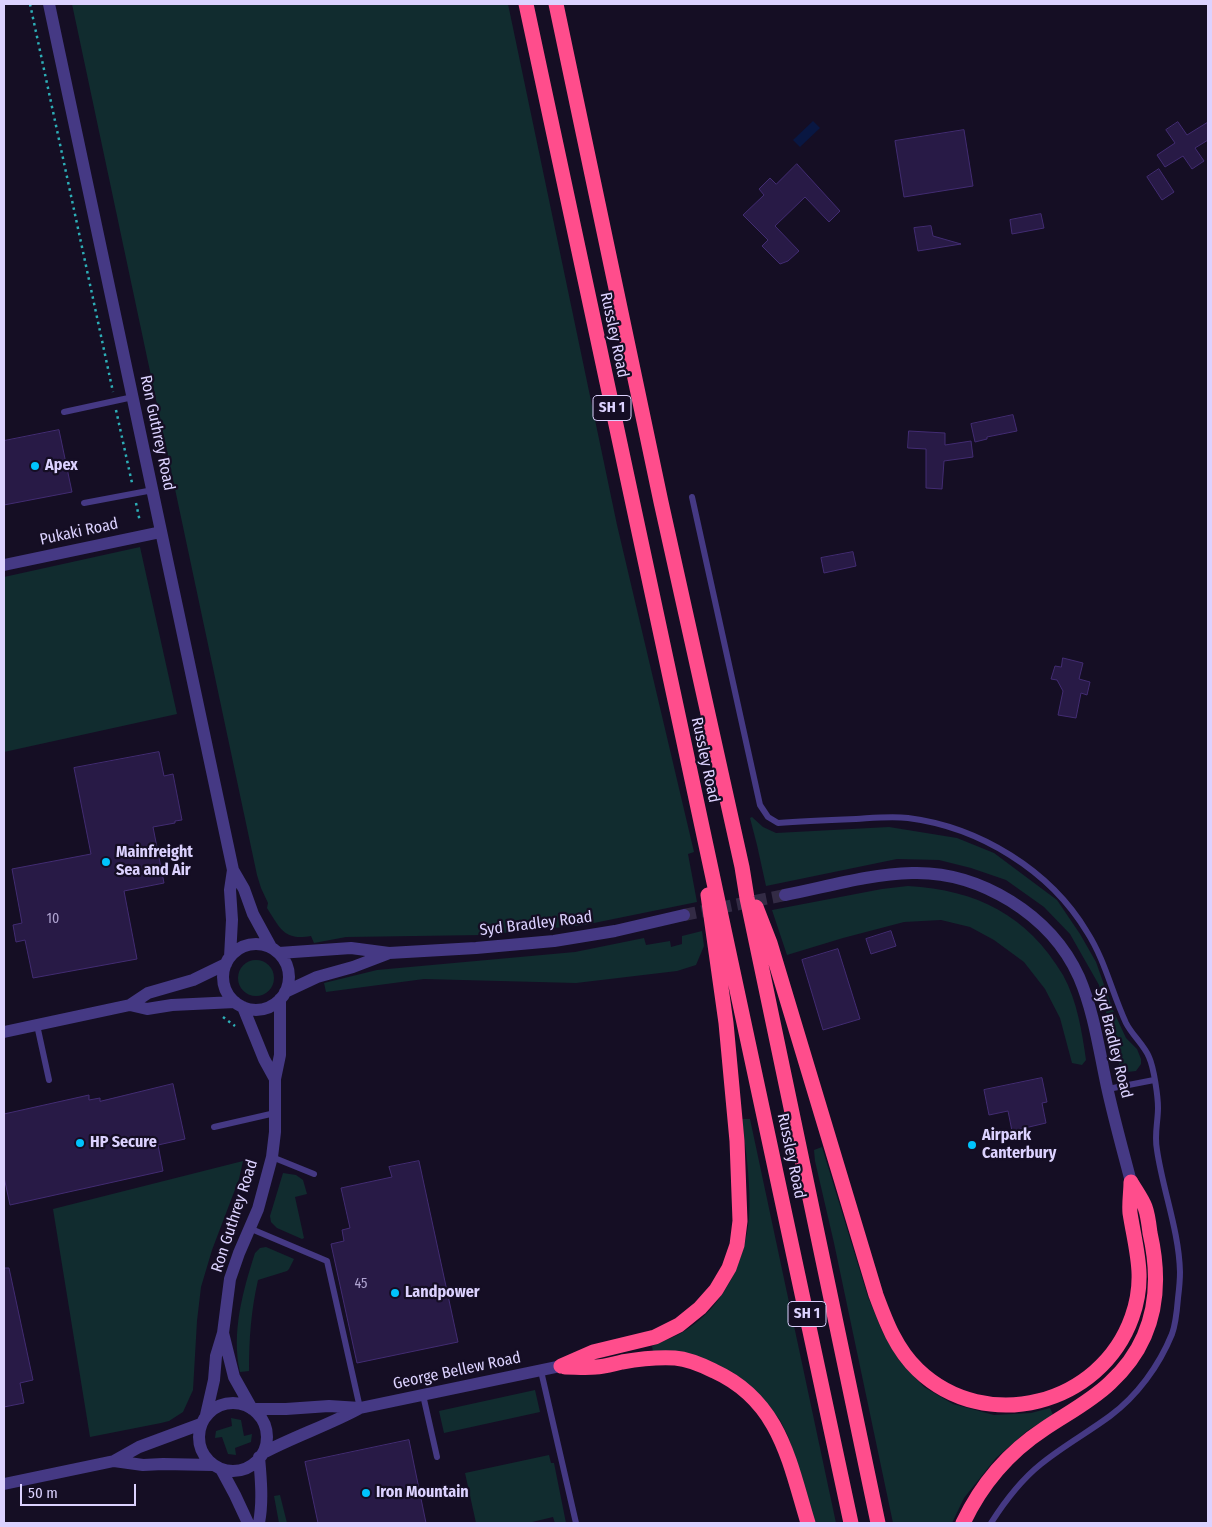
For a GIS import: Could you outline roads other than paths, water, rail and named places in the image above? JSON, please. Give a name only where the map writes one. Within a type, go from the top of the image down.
[{"type":"highway","name":"Russley Road","points":[[526,4],[851,1523]]},
{"type":"highway","name":"Russley Road","points":[[556,4],[659,492],[742,867],[878,1523]]},
{"type":"highway","points":[[561,1366],[593,1352],[655,1337],[679,1325],[700,1308],[716,1290],[729,1268],[737,1246],[740,1221],[740,1190],[733,1093],[725,1015],[698,811]]},
{"type":"highway","points":[[742,867],[770,943],[876,1294],[888,1328],[903,1352],[918,1370],[942,1387],[972,1402],[997,1405],[1025,1404],[1047,1400],[1068,1391],[1101,1367],[1123,1336],[1132,1318],[1137,1299],[1140,1263],[1130,1211],[1131,1182]]},
{"type":"highway","points":[[963,1523],[971,1508],[1003,1463],[1043,1429],[1095,1396],[1110,1383],[1126,1366],[1143,1338],[1154,1307],[1156,1271],[1145,1207],[1131,1182]]},
{"type":"highway","points":[[561,1366],[597,1367],[648,1358],[676,1358],[702,1365],[727,1376],[746,1390],[775,1426],[808,1523]]},
{"type":"street","name":"Ron Guthrey Road","points":[[49,4],[233,870],[244,889],[253,914],[275,950]]},
{"type":"street","name":"Pukaki Road","points":[[4,565],[161,532]]},
{"type":"street","name":"Ron Guthrey Road","points":[[228,961],[232,920],[230,890],[233,870]]},
{"type":"street","name":"Syd Bradley Road","points":[[785,895],[890,874],[936,875],[982,886],[1001,895],[1042,926],[1060,946],[1078,975],[1091,1009],[1131,1182]]},
{"type":"street","name":"Syd Bradley Road","points":[[275,950],[351,948],[389,953],[476,948],[554,941],[684,915]]},
{"type":"street","points":[[4,1032],[130,1005],[148,993],[193,980],[228,961],[236,951],[244,946],[253,944],[262,944],[275,950],[285,961],[288,970],[289,981],[282,996],[272,1006],[263,1009],[253,1010],[239,1005],[172,1005],[147,1008],[130,1005]]},
{"type":"street","name":"Syd Bradley Road","points":[[282,996],[317,977],[353,967],[389,953]]},
{"type":"street","points":[[228,961],[223,979],[229,996],[239,1005]]},
{"type":"street","name":"Ron Guthrey Road","points":[[204,1420],[214,1380],[216,1356],[223,1333],[230,1279],[258,1208],[272,1157],[276,1113],[275,1079],[280,1055],[282,996]]},
{"type":"street","name":"Ron Guthrey Road","points":[[239,1005],[275,1079]]},
{"type":"street","name":"Ron Guthrey Road","points":[[223,1333],[234,1377],[252,1409]]},
{"type":"street","name":"George Bellew Road","points":[[252,1409],[329,1406],[360,1408],[561,1366]]},
{"type":"street","points":[[114,1461],[142,1465],[163,1464],[217,1467],[232,1471],[252,1465],[261,1455],[266,1443],[267,1434],[260,1416],[243,1404],[223,1404],[214,1408],[204,1420],[199,1435],[200,1446],[205,1457],[217,1467],[235,1495],[248,1523]]},
{"type":"street","name":"George Bellew Road","points":[[261,1455],[305,1432],[335,1422],[360,1408]]},
{"type":"street","points":[[4,1484],[114,1461],[204,1420]]},
{"type":"street","points":[[259,1523],[261,1455]]},
{"type":"lane","points":[[64,412],[133,397]]},
{"type":"lane","points":[[84,504],[152,490]]},
{"type":"lane","points":[[692,498],[760,805],[768,817],[778,823],[907,818],[938,824],[968,834],[1014,857],[1053,889],[1086,929],[1108,974],[1129,1030],[1149,1057],[1158,1100],[1155,1128],[1156,1147],[1178,1247],[1180,1274],[1173,1331],[1159,1361],[1132,1396],[1112,1415],[1064,1446],[1020,1483],[991,1523]]},
{"type":"lane","points":[[37,1025],[49,1080]]},
{"type":"lane","points":[[1108,1089],[1154,1080]]},
{"type":"lane","points":[[214,1127],[276,1113]]},
{"type":"lane","points":[[272,1157],[314,1174]]},
{"type":"lane","points":[[249,1228],[327,1262],[360,1408]]},
{"type":"lane","points":[[541,1371],[576,1523]]},
{"type":"lane","points":[[423,1395],[437,1457]]},
{"type":"water","points":[[813,121],[820,128],[800,147],[793,140]]},
{"type":"tunnel","points":[[684,915],[785,895]]},
{"type":"place","name":"Apex","points":[[35,466]]},
{"type":"place","name":"Mainfreight Sea and Air","points":[[106,862]]},
{"type":"place","name":"HP Secure","points":[[80,1143]]},
{"type":"place","name":"Airpark Canterbury","points":[[972,1145]]},
{"type":"place","name":"Landpower","points":[[395,1293]]},
{"type":"place","name":"Iron Mountain","points":[[366,1493]]}]
